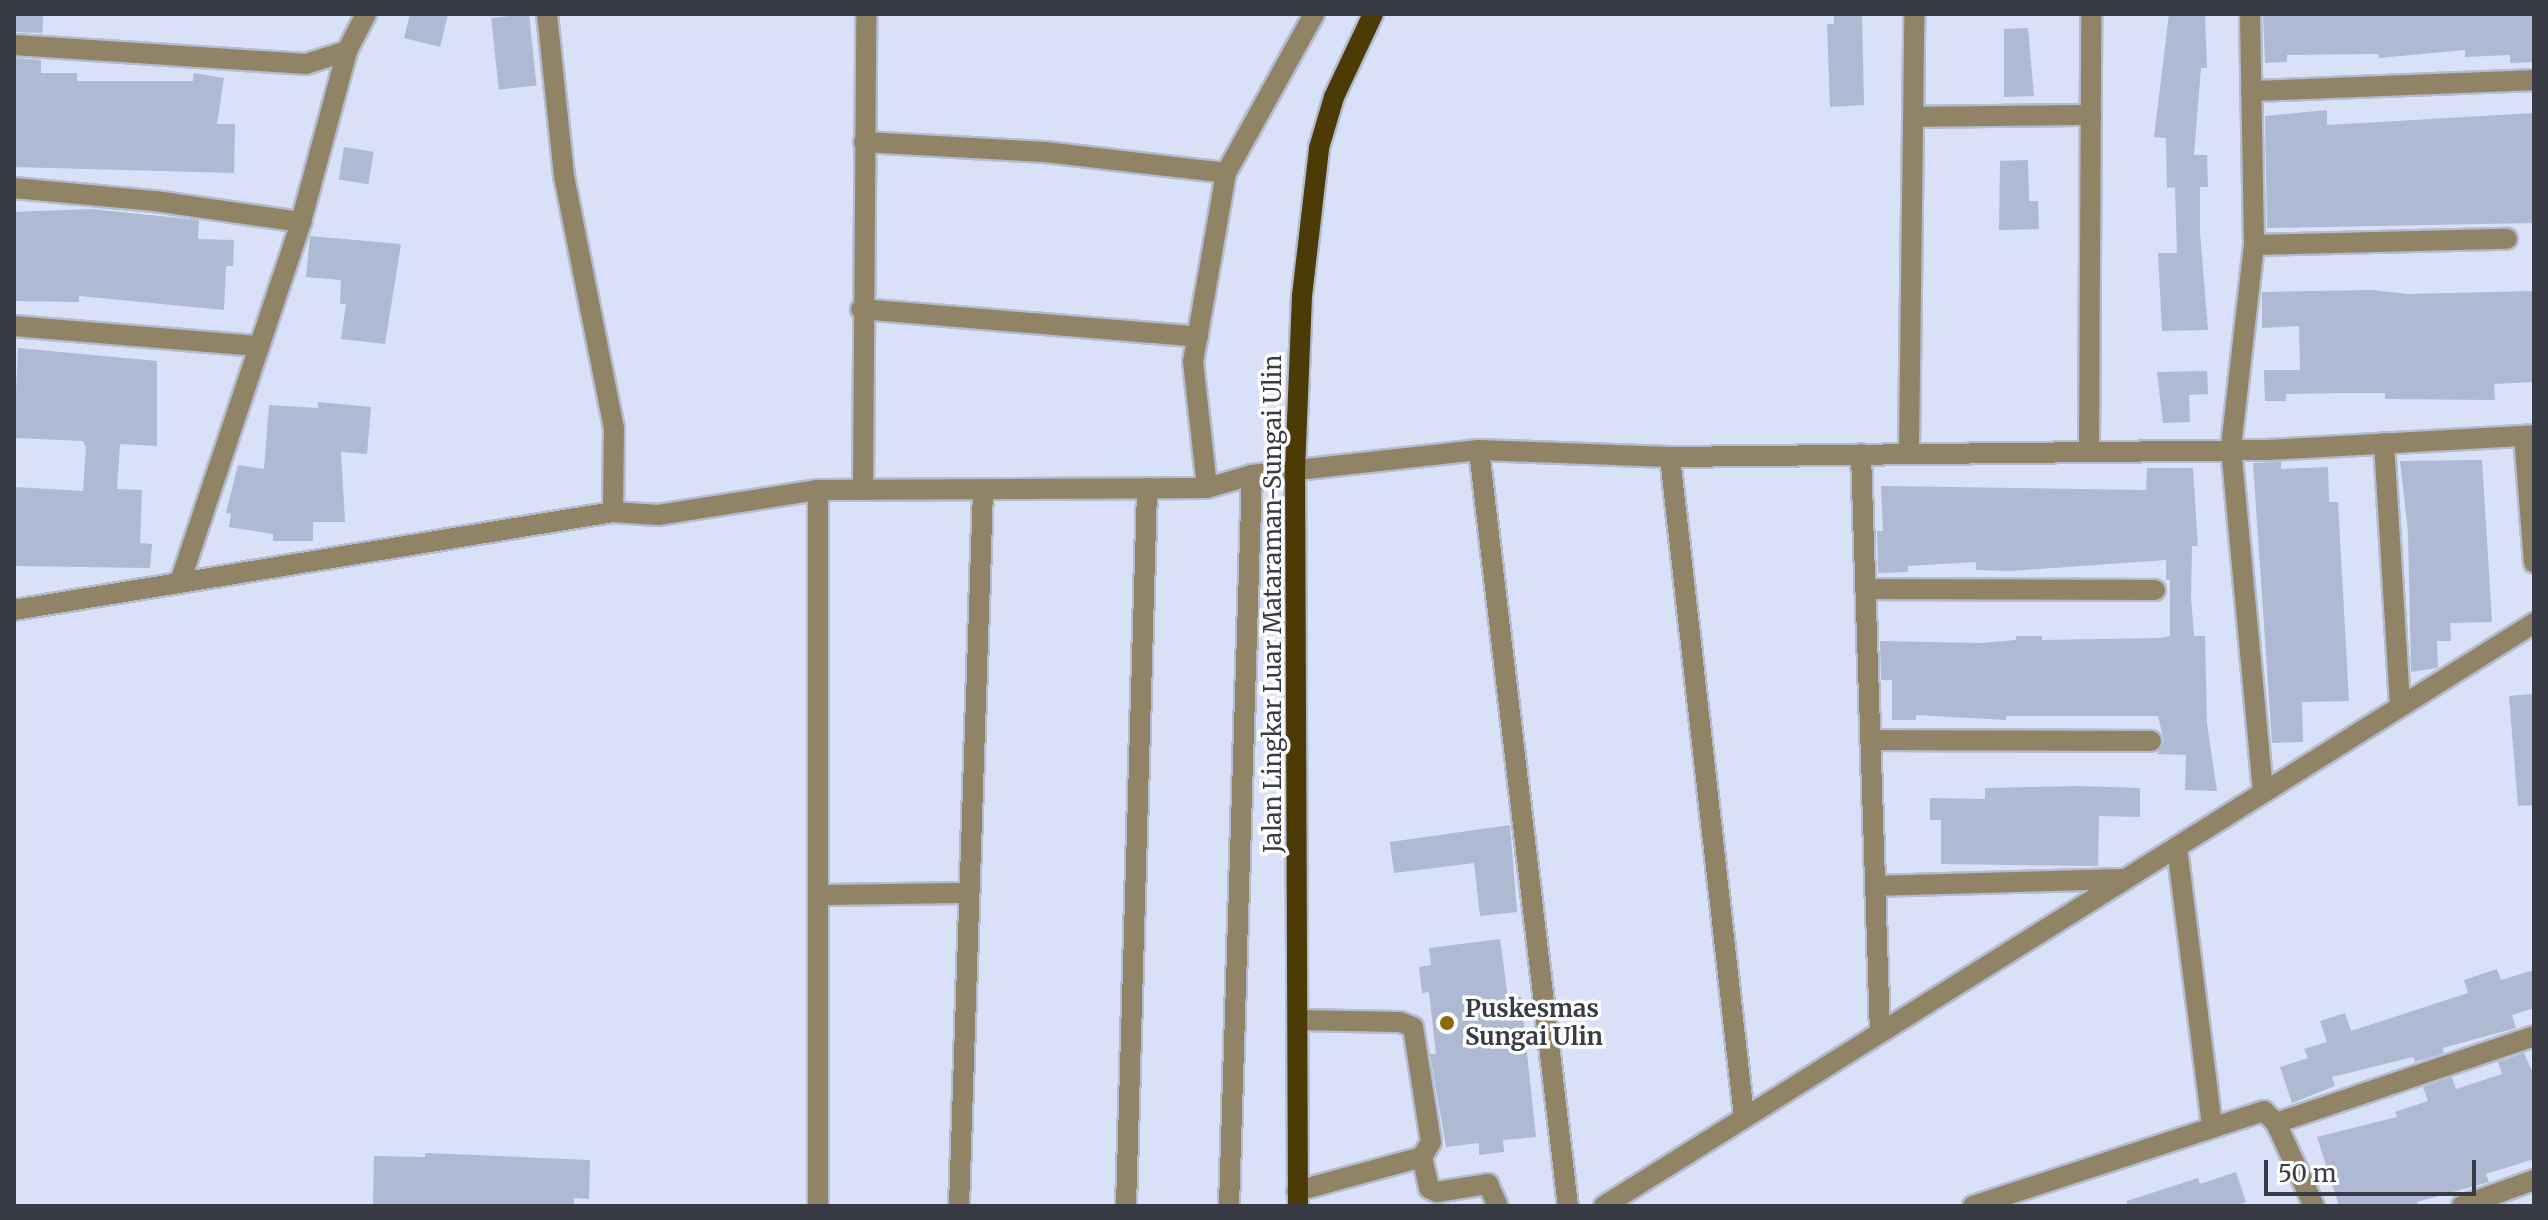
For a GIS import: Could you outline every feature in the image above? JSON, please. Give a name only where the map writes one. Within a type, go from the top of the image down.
[{"type":"main road","name":"Jalan Lingkar Luar Mataraman-Sungai Ulin","points":[[1298,1199],[1295,470],[1307,229],[1319,148],[1334,97],[1373,14]]},
{"type":"street","points":[[180,582],[301,222],[347,51],[366,14]]},
{"type":"street","points":[[547,14],[564,176],[614,428],[613,512]]},
{"type":"street","points":[[863,490],[861,309],[866,14]]},
{"type":"street","points":[[1207,488],[1193,362],[1226,173],[1314,14]]},
{"type":"street","points":[[1909,451],[1914,14]]},
{"type":"street","points":[[2089,450],[2091,14]]},
{"type":"street","points":[[2250,14],[2254,245],[2231,447],[2263,789]]},
{"type":"street","points":[[14,45],[268,64],[306,64],[347,51]]},
{"type":"street","points":[[2251,91],[2534,80]]},
{"type":"street","points":[[1915,117],[2091,115]]},
{"type":"street","points":[[864,142],[1045,152],[1226,173]]},
{"type":"street","points":[[14,188],[155,201],[301,222]]},
{"type":"street","points":[[2254,245],[2507,239]]},
{"type":"street","points":[[861,309],[1198,337]]},
{"type":"street","points":[[14,326],[259,346]]},
{"type":"street","points":[[14,610],[613,512],[658,515],[818,490],[1207,488],[1252,475],[1479,450],[1670,457],[2231,447],[2529,436],[2534,563]]},
{"type":"street","points":[[2384,443],[2400,703]]},
{"type":"street","points":[[1479,450],[1568,1206]]},
{"type":"street","points":[[1861,454],[1880,1032]]},
{"type":"street","points":[[1670,457],[1744,1117]]},
{"type":"street","points":[[1229,1206],[1252,475]]},
{"type":"street","points":[[1126,1206],[1147,488]]},
{"type":"street","points":[[818,490],[818,1206]]},
{"type":"street","points":[[959,1206],[967,893],[983,490]]},
{"type":"street","points":[[1865,589],[2155,590]]},
{"type":"street","points":[[1604,1206],[2121,879],[2177,848],[2263,789],[2400,703],[2534,623]]},
{"type":"street","points":[[1870,740],[2151,741]]},
{"type":"street","points":[[2177,848],[2212,1124]]},
{"type":"street","points":[[1875,886],[2121,879]]},
{"type":"street","points":[[820,895],[967,893]]},
{"type":"street","points":[[1298,1020],[1400,1022],[1413,1027],[1431,1142],[1422,1157],[1298,1199]]},
{"type":"street","points":[[2276,1123],[2534,1036]]},
{"type":"street","points":[[1973,1206],[2212,1124],[2264,1111],[2276,1123],[2314,1206]]},
{"type":"street","points":[[1422,1157],[1429,1188],[1437,1192],[1488,1184],[1498,1206]]},
{"type":"street","points":[[2462,1206],[2534,1180]]},
{"type":"building","points":[[410,14],[448,14],[440,47],[404,38]]},
{"type":"building","points":[[529,14],[537,86],[499,90],[491,18]]},
{"type":"building","points":[[1834,14],[1862,14],[1864,105],[1830,107],[1827,24],[1834,24]]},
{"type":"building","points":[[2169,14],[2205,14],[2207,68],[2201,68],[2194,155],[2207,155],[2208,187],[2200,187],[2200,233],[2208,330],[2162,331],[2158,253],[2177,253],[2175,187],[2167,188],[2166,138],[2154,137]]},
{"type":"building","points":[[2263,14],[2534,14],[2534,62],[2510,63],[2510,55],[2465,57],[2465,50],[2379,58],[2378,54],[2287,55],[2287,62],[2265,63]]},
{"type":"building","points":[[14,15],[43,16],[42,33],[14,32]]},
{"type":"building","points":[[2028,28],[2034,96],[2004,97],[2004,29]]},
{"type":"building","points":[[14,58],[41,60],[41,73],[77,73],[77,81],[193,81],[194,73],[224,78],[217,124],[235,124],[234,173],[14,167]]},
{"type":"building","points":[[2327,110],[2327,125],[2534,113],[2534,223],[2267,228],[2265,116]]},
{"type":"building","points":[[344,147],[374,152],[368,184],[339,180]]},
{"type":"building","points":[[2028,160],[2029,201],[2038,201],[2039,229],[1999,230],[2000,161]]},
{"type":"building","points":[[91,209],[199,220],[198,239],[234,240],[233,266],[226,266],[224,310],[79,296],[79,302],[14,301],[14,212]]},
{"type":"building","points":[[310,236],[401,244],[385,344],[341,339],[346,304],[340,304],[341,280],[306,277]]},
{"type":"building","points":[[2372,290],[2407,294],[2534,291],[2534,382],[2494,384],[2495,400],[2385,399],[2385,393],[2342,393],[2286,394],[2286,401],[2265,401],[2264,370],[2300,370],[2299,326],[2262,328],[2262,292]]},
{"type":"building","points":[[18,348],[157,361],[157,446],[120,444],[117,489],[142,490],[140,543],[152,544],[150,568],[14,566],[14,487],[83,491],[86,448],[83,441],[14,438]]},
{"type":"building","points":[[2207,371],[2208,394],[2189,395],[2190,422],[2163,423],[2157,372]]},
{"type":"building","points":[[318,402],[371,407],[367,454],[341,452],[345,522],[313,522],[313,541],[273,541],[273,534],[229,527],[231,514],[226,513],[238,465],[264,469],[269,405],[318,408]]},
{"type":"building","points":[[2482,460],[2492,622],[2450,623],[2451,641],[2437,641],[2438,668],[2411,672],[2408,532],[2400,461]]},
{"type":"building","points":[[2281,462],[2281,469],[2328,467],[2329,502],[2338,502],[2349,701],[2302,702],[2303,742],[2272,743],[2253,463]]},
{"type":"building","points":[[2147,468],[2193,468],[2198,546],[2192,546],[2191,597],[2194,636],[2205,636],[2207,724],[2217,791],[2185,790],[2186,755],[2157,754],[2164,742],[2158,716],[2006,716],[2006,720],[1916,715],[1916,720],[1892,720],[1892,680],[1881,680],[1880,641],[1980,643],[2016,640],[2016,636],[2042,636],[2042,640],[2161,638],[2170,636],[2170,580],[2166,580],[2166,560],[2010,571],[1976,570],[1976,562],[1908,566],[1908,572],[1878,573],[1877,531],[1883,531],[1881,486],[2146,490]]},
{"type":"building","points":[[2533,694],[2534,805],[2518,806],[2509,696]]},
{"type":"building","points":[[1985,788],[2140,788],[2140,817],[2099,816],[2098,866],[1941,864],[1941,820],[1930,820],[1930,798],[1985,799]]},
{"type":"building","points":[[1510,825],[1517,912],[1480,916],[1474,863],[1394,873],[1390,842]]},
{"type":"building","points":[[1500,939],[1508,998],[1521,997],[1536,1137],[1503,1140],[1504,1152],[1479,1155],[1479,1143],[1446,1147],[1430,1054],[1436,1054],[1429,992],[1422,993],[1419,967],[1431,965],[1429,948]]},
{"type":"building","points":[[2497,969],[2501,980],[2534,970],[2534,1008],[2512,1015],[2516,1028],[2443,1048],[2444,1053],[2415,1062],[2413,1057],[2332,1077],[2335,1086],[2292,1103],[2280,1067],[2308,1058],[2304,1049],[2327,1042],[2320,1021],[2345,1013],[2351,1031],[2468,993],[2464,980]]},
{"type":"building","points":[[2524,1053],[2534,1075],[2534,1159],[2486,1174],[2489,1182],[2417,1202],[2418,1206],[2339,1206],[2317,1137],[2397,1117],[2395,1112],[2428,1101],[2423,1087],[2452,1077],[2456,1089],[2502,1074],[2498,1062]]},
{"type":"building","points":[[425,1153],[590,1160],[589,1199],[574,1198],[574,1206],[373,1204],[374,1156],[425,1157]]},
{"type":"building","points":[[2236,1172],[2246,1202],[2234,1206],[2127,1206],[2127,1201],[2198,1178],[2200,1184]]},
{"type":"place","name":"Puskesmas Sungai Ulin","points":[[1447,1023]]}]
